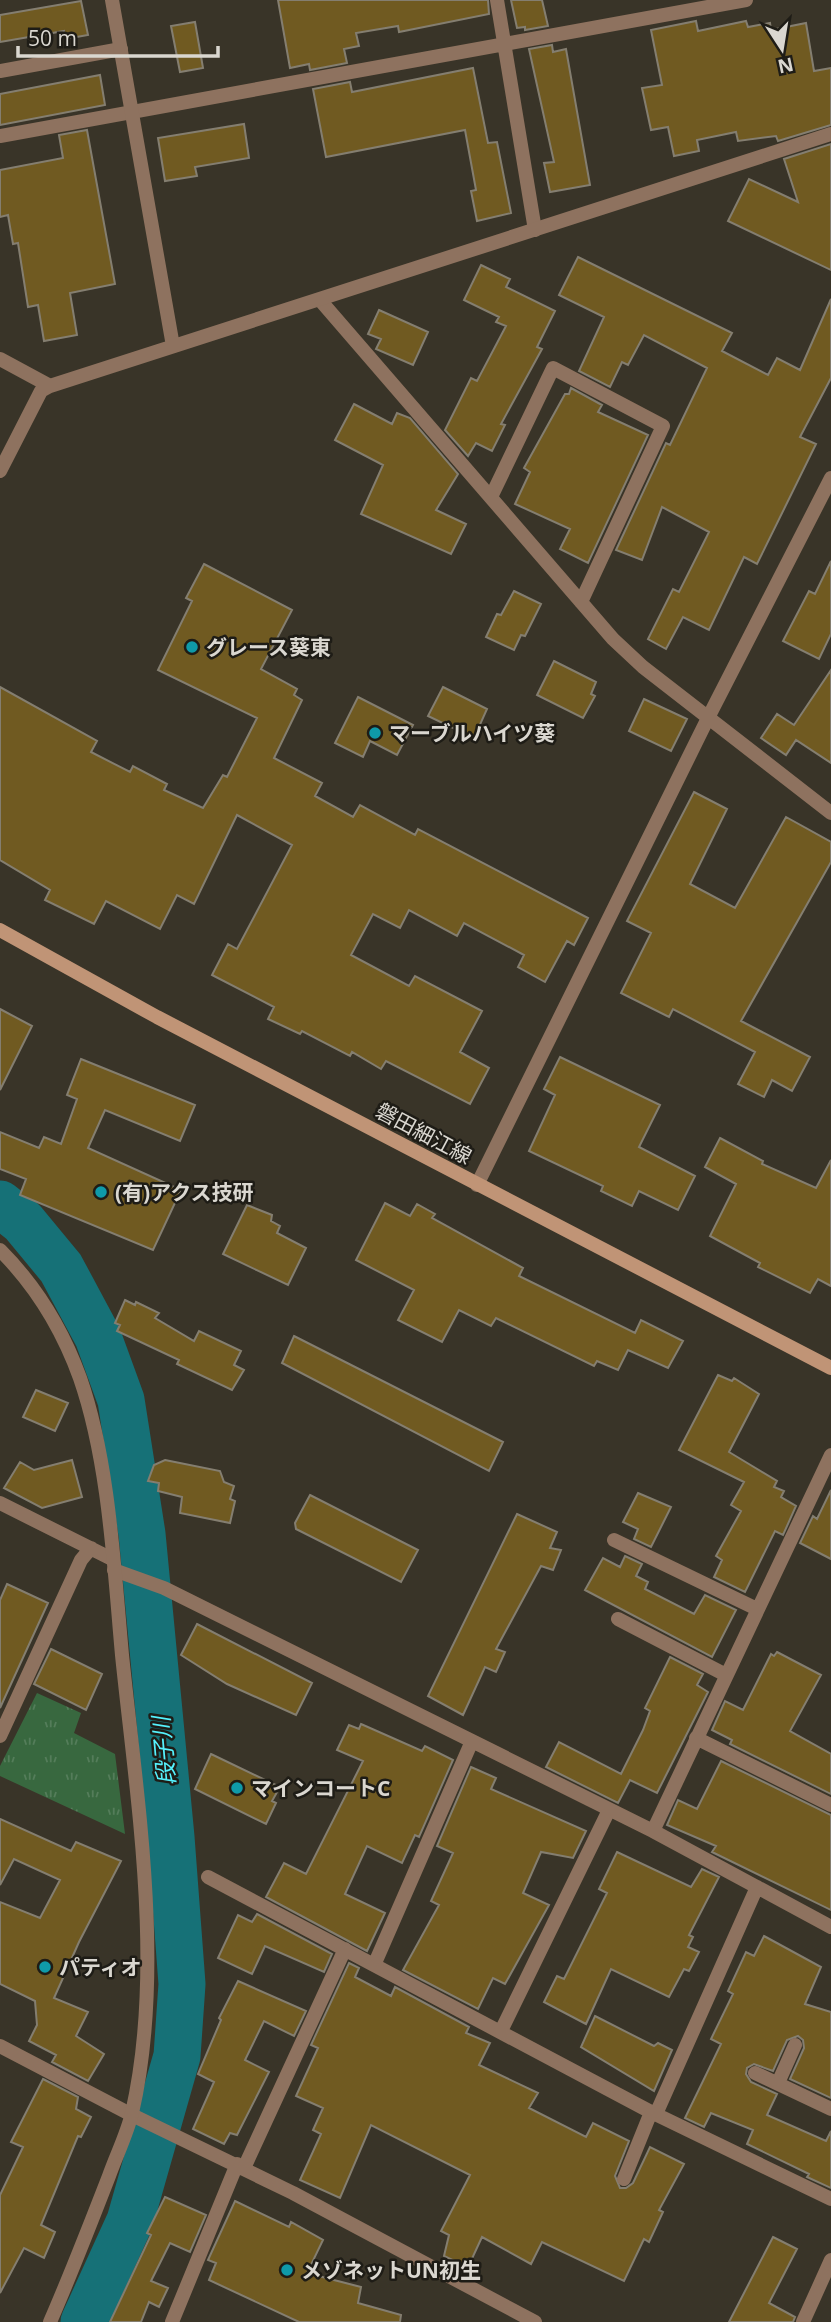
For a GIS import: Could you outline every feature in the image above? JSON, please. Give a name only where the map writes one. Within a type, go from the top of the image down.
[{"type":"main road","name":"磐田細江線","points":[[0,930],[477,1185],[831,1368]]},
{"type":"street","points":[[112,0],[173,346]]},
{"type":"street","points":[[497,0],[535,230]]},
{"type":"street","points":[[0,136],[746,0]]},
{"type":"street","points":[[0,71],[121,49]]},
{"type":"street","points":[[0,471],[41,391],[50,386],[831,134]]},
{"type":"street","points":[[320,300],[581,602],[643,667],[831,813]]},
{"type":"street","points":[[0,359],[50,386]]},
{"type":"street","points":[[491,497],[553,368],[663,426],[581,602]]},
{"type":"street","points":[[477,1185],[709,716],[831,478]]},
{"type":"street","points":[[0,1250],[29,1284],[52,1318],[80,1378],[96,1438],[113,1564],[144,1866],[146,1943],[143,2045],[132,2115],[77,2260],[50,2322]]},
{"type":"street","points":[[653,1831],[831,1455]]},
{"type":"street","points":[[0,1503],[91,1548],[129,1575],[164,1588],[653,1831],[831,1927]]},
{"type":"street","points":[[614,1540],[757,1609]]},
{"type":"street","points":[[0,1736],[80,1560],[91,1548]]},
{"type":"street","points":[[618,1619],[726,1675]]},
{"type":"street","points":[[696,1738],[831,1805]]},
{"type":"street","points":[[375,1963],[472,1741]]},
{"type":"street","points":[[501,2031],[609,1810]]},
{"type":"street","points":[[208,1877],[654,2113],[831,2199]]},
{"type":"street","points":[[624,2179],[757,1887]]},
{"type":"street","points":[[172,2322],[240,2166],[345,1949]]},
{"type":"street","points":[[778,2083],[795,2045]]},
{"type":"street","points":[[0,2046],[132,2115],[240,2166],[535,2322]]},
{"type":"street","points":[[755,2073],[831,2109]]},
{"type":"street","points":[[803,2322],[831,2260]]},
{"type":"green space","points":[[37,1693],[81,1713],[74,1733],[115,1754],[125,1834],[0,1776],[0,1766]]},
{"type":"building","points":[[278,0],[488,0],[489,14],[399,32],[398,26],[356,33],[359,46],[344,49],[347,63],[310,70],[309,64],[290,68]]},
{"type":"building","points":[[511,0],[542,0],[548,26],[525,30],[525,27],[517,28]]},
{"type":"building","points":[[81,1],[88,35],[65,39],[64,31],[0,42],[0,15]]},
{"type":"building","points":[[696,21],[698,31],[746,21],[748,27],[770,23],[771,30],[806,23],[814,71],[831,68],[831,125],[778,141],[776,136],[738,141],[736,132],[697,140],[699,151],[674,156],[668,127],[651,130],[642,88],[662,85],[651,30]]},
{"type":"building","points":[[195,22],[203,68],[180,72],[171,26]]},
{"type":"building","points":[[552,45],[553,52],[566,49],[590,185],[550,192],[544,163],[554,162],[529,49]]},
{"type":"building","points":[[473,68],[488,143],[497,142],[511,213],[477,221],[471,191],[476,190],[465,130],[326,157],[313,89],[350,82],[352,92]]},
{"type":"building","points":[[100,75],[105,105],[0,125],[0,94]]},
{"type":"building","points":[[244,124],[249,158],[195,167],[197,176],[165,181],[158,138]]},
{"type":"building","points":[[87,130],[115,284],[70,293],[77,335],[44,341],[38,305],[28,307],[18,243],[13,244],[8,215],[0,217],[0,170],[63,158],[59,135]]},
{"type":"building","points":[[831,144],[831,270],[728,221],[749,179],[798,202],[784,159]]},
{"type":"building","points":[[578,257],[732,333],[722,351],[768,375],[777,358],[800,370],[831,299],[831,378],[800,437],[816,444],[757,564],[744,557],[709,630],[683,617],[666,649],[648,639],[673,589],[679,592],[709,532],[662,507],[642,560],[616,550],[666,443],[670,445],[707,368],[644,335],[628,365],[622,362],[610,387],[579,371],[604,317],[559,295]]},
{"type":"building","points":[[481,265],[510,279],[506,287],[555,311],[537,347],[542,349],[501,424],[505,425],[492,451],[476,443],[468,456],[445,430],[471,378],[477,381],[506,326],[496,322],[499,317],[464,300]]},
{"type":"building","points":[[379,310],[428,332],[413,365],[376,349],[381,339],[368,334]]},
{"type":"building","points":[[571,388],[602,405],[598,412],[648,435],[588,563],[560,549],[570,529],[515,504],[530,472],[524,468],[565,394],[569,394]]},
{"type":"building","points":[[354,404],[392,424],[397,413],[410,418],[458,474],[436,510],[466,524],[451,554],[361,514],[383,465],[335,440]]},
{"type":"building","points":[[831,561],[831,634],[819,659],[783,641],[809,591],[815,594]]},
{"type":"building","points":[[204,564],[292,610],[261,669],[297,689],[294,695],[302,700],[274,758],[322,783],[315,796],[353,817],[360,805],[415,835],[418,829],[588,918],[574,945],[567,941],[545,982],[518,967],[524,955],[464,923],[457,936],[409,910],[400,928],[373,914],[351,955],[409,986],[415,976],[482,1011],[460,1052],[489,1068],[470,1104],[386,1061],[381,1069],[352,1052],[350,1056],[302,1031],[300,1034],[268,1019],[274,1007],[212,975],[228,944],[237,949],[292,845],[237,815],[194,904],[177,895],[160,929],[106,901],[94,924],[45,900],[50,890],[0,860],[0,687],[97,741],[91,752],[130,772],[133,766],[167,784],[164,790],[203,808],[223,775],[227,777],[257,718],[158,670],[192,601],[186,598]]},
{"type":"building","points":[[514,591],[541,604],[525,636],[521,635],[514,650],[486,637],[497,614],[501,615]]},
{"type":"building","points":[[554,661],[596,682],[591,694],[595,696],[583,718],[537,695]]},
{"type":"building","points":[[831,670],[831,763],[796,740],[786,755],[761,738],[777,714],[794,725]]},
{"type":"building","points":[[443,687],[487,709],[474,738],[428,716]]},
{"type":"building","name":"マーブルハイツ葵","points":[[358,697],[413,725],[397,755],[370,741],[363,757],[335,743]]},
{"type":"building","points":[[644,699],[687,719],[671,751],[629,731]]},
{"type":"building","points":[[694,792],[727,809],[690,884],[735,908],[786,817],[831,842],[831,862],[741,1021],[810,1057],[792,1091],[772,1080],[764,1097],[738,1084],[755,1052],[673,1009],[669,1017],[621,993],[651,933],[627,921]]},
{"type":"building","points":[[0,1009],[32,1026],[0,1090]]},
{"type":"building","points":[[560,1057],[660,1105],[639,1147],[695,1176],[678,1210],[639,1191],[632,1206],[601,1191],[603,1186],[529,1151],[555,1095],[544,1089]]},
{"type":"building","points":[[81,1059],[195,1105],[180,1141],[105,1110],[88,1148],[181,1190],[153,1250],[20,1195],[26,1179],[0,1169],[0,1132],[39,1148],[44,1137],[61,1144],[77,1099],[67,1095]]},
{"type":"building","points":[[720,1138],[763,1161],[762,1164],[816,1188],[831,1160],[831,1286],[818,1279],[810,1293],[758,1267],[760,1263],[710,1236],[736,1184],[705,1167]]},
{"type":"building","points":[[385,1203],[410,1216],[417,1204],[435,1214],[432,1218],[523,1268],[519,1276],[635,1333],[641,1320],[683,1341],[668,1368],[628,1350],[618,1370],[597,1361],[594,1366],[496,1318],[491,1326],[459,1310],[442,1342],[398,1320],[414,1290],[356,1260]]},
{"type":"building","points":[[247,1205],[272,1215],[271,1221],[280,1226],[277,1233],[306,1248],[288,1285],[223,1254]]},
{"type":"building","points":[[125,1300],[159,1313],[155,1318],[194,1341],[199,1331],[241,1351],[234,1365],[244,1370],[232,1390],[177,1364],[179,1360],[117,1331],[120,1325],[115,1323]]},
{"type":"building","points":[[294,1336],[503,1442],[489,1471],[282,1363]]},
{"type":"building","points":[[718,1375],[732,1381],[734,1378],[759,1394],[729,1452],[777,1481],[774,1487],[784,1491],[781,1497],[796,1506],[783,1535],[775,1531],[745,1592],[714,1577],[722,1560],[716,1556],[741,1511],[731,1505],[744,1482],[679,1450]]},
{"type":"building","points":[[36,1390],[68,1403],[55,1431],[23,1417]]},
{"type":"building","points":[[72,1460],[82,1497],[42,1508],[4,1488],[20,1462],[34,1470]]},
{"type":"building","points":[[165,1460],[220,1471],[224,1482],[234,1486],[230,1499],[235,1501],[230,1523],[180,1513],[182,1497],[158,1491],[159,1483],[148,1481],[154,1465]]},
{"type":"building","points":[[831,1490],[831,1559],[800,1543],[813,1516],[817,1519]]},
{"type":"building","points":[[638,1493],[671,1507],[651,1547],[634,1539],[638,1529],[623,1522]]},
{"type":"building","points":[[310,1495],[418,1550],[401,1582],[296,1529],[295,1523]]},
{"type":"building","points":[[517,1514],[557,1532],[550,1548],[561,1550],[553,1570],[541,1566],[496,1649],[505,1652],[496,1672],[485,1667],[463,1715],[428,1696]]},
{"type":"building","points":[[625,1556],[642,1564],[636,1576],[648,1582],[645,1589],[694,1614],[705,1595],[736,1610],[712,1657],[585,1590],[603,1558],[620,1567]]},
{"type":"building","points":[[7,1584],[48,1603],[0,1708],[0,1600]]},
{"type":"building","points":[[197,1624],[312,1683],[296,1715],[227,1684],[181,1655]]},
{"type":"building","points":[[51,1649],[102,1674],[86,1710],[34,1684]]},
{"type":"building","points":[[777,1652],[821,1675],[790,1731],[831,1754],[831,1794],[730,1744],[732,1740],[712,1730],[725,1701],[743,1710],[771,1654],[774,1656]]},
{"type":"building","points":[[670,1657],[703,1674],[697,1685],[708,1692],[657,1793],[630,1780],[618,1803],[546,1767],[559,1742],[621,1774],[650,1711],[645,1708]]},
{"type":"building","points":[[361,1724],[422,1751],[425,1746],[453,1760],[419,1837],[415,1835],[402,1863],[367,1846],[345,1894],[385,1913],[367,1951],[266,1897],[284,1863],[306,1874],[363,1761],[337,1750],[349,1725],[359,1729]]},
{"type":"building","name":"マインコートC","points":[[211,1754],[280,1787],[272,1801],[276,1803],[266,1824],[195,1789]]},
{"type":"building","points":[[721,1761],[831,1815],[831,1910],[712,1852],[716,1846],[667,1825],[678,1800],[697,1809]]},
{"type":"building","points":[[471,1767],[496,1778],[491,1789],[586,1831],[573,1858],[541,1852],[523,1893],[549,1905],[505,1984],[493,1978],[478,2009],[403,1970],[439,1905],[431,1901],[453,1853],[437,1846]]},
{"type":"building","points":[[0,1819],[71,1851],[76,1842],[121,1861],[79,1942],[54,1998],[88,2012],[76,2036],[104,2054],[88,2081],[52,2062],[56,2055],[29,2041],[37,2025],[35,2001],[0,1984],[0,1902],[40,1918],[60,1880],[14,1859],[0,1885]]},
{"type":"building","points":[[617,1852],[691,1887],[702,1869],[719,1877],[689,1935],[693,1937],[688,1947],[699,1952],[689,1971],[684,1969],[669,1997],[611,1969],[586,2024],[544,2002],[557,1976],[564,1979],[607,1893],[599,1889]]},
{"type":"building","points":[[257,1914],[332,1954],[324,1972],[265,1946],[252,1974],[218,1958],[238,1915],[252,1922]]},
{"type":"building","points":[[764,1936],[821,1967],[805,2004],[831,2012],[831,2098],[790,2079],[804,2048],[803,2040],[798,2036],[787,2040],[773,2071],[754,2064],[747,2068],[746,2074],[751,2082],[777,2094],[767,2115],[826,2141],[831,2131],[831,2188],[807,2177],[809,2174],[747,2144],[753,2130],[711,2113],[704,2127],[685,2118],[721,2044],[711,2039],[733,1994],[728,1991],[746,1952],[754,1956]]},
{"type":"building","points":[[349,1963],[359,1968],[355,1977],[391,1996],[395,1987],[469,2027],[466,2033],[490,2043],[479,2065],[538,2093],[529,2108],[586,2137],[593,2123],[629,2141],[615,2176],[620,2188],[626,2188],[633,2183],[650,2147],[684,2164],[659,2210],[663,2212],[649,2242],[644,2239],[624,2281],[542,2242],[531,2264],[482,2237],[470,2263],[466,2261],[463,2265],[444,2256],[449,2235],[441,2231],[470,2175],[371,2125],[340,2198],[300,2180],[321,2134],[313,2130],[323,2108],[296,2096],[318,2048],[311,2045]]},
{"type":"building","points":[[238,1981],[306,2011],[294,2036],[264,2021],[245,2060],[269,2072],[237,2135],[230,2133],[224,2144],[193,2129],[214,2082],[198,2074],[221,2020],[219,2018]]},
{"type":"building","points":[[595,2016],[654,2046],[658,2043],[672,2050],[654,2091],[581,2047]]},
{"type":"building","points":[[43,2079],[78,2097],[76,2109],[91,2117],[81,2137],[78,2136],[41,2225],[55,2232],[44,2258],[24,2248],[0,2293],[0,2195],[23,2147],[11,2142]]},
{"type":"building","points":[[165,2197],[206,2215],[190,2252],[170,2243],[151,2281],[168,2288],[159,2307],[149,2302],[141,2322],[110,2322],[151,2235],[147,2233]]},
{"type":"building","points":[[235,2201],[289,2227],[291,2222],[323,2240],[307,2273],[361,2287],[358,2303],[401,2315],[400,2322],[299,2322],[209,2280],[216,2263],[208,2260]]},
{"type":"building","points":[[773,2237],[797,2249],[769,2303],[795,2317],[793,2322],[729,2322]]},
{"type":"waterway","name":"段子川","points":[[0,1204],[23,1222],[61,1268],[98,1337],[121,1400],[142,1534],[171,1837],[182,1984],[177,2056],[130,2221],[84,2322]]},
{"type":"place","name":"グレース葵東","points":[[192,647]]},
{"type":"place","name":"マーブルハイツ葵","points":[[375,733]]},
{"type":"place","name":"(有)アクス技研","points":[[101,1192]]},
{"type":"place","name":"マインコートC","points":[[237,1788]]},
{"type":"place","name":"パティオ","points":[[45,1967]]},
{"type":"place","name":"メゾネットUN初生","points":[[287,2270]]}]
